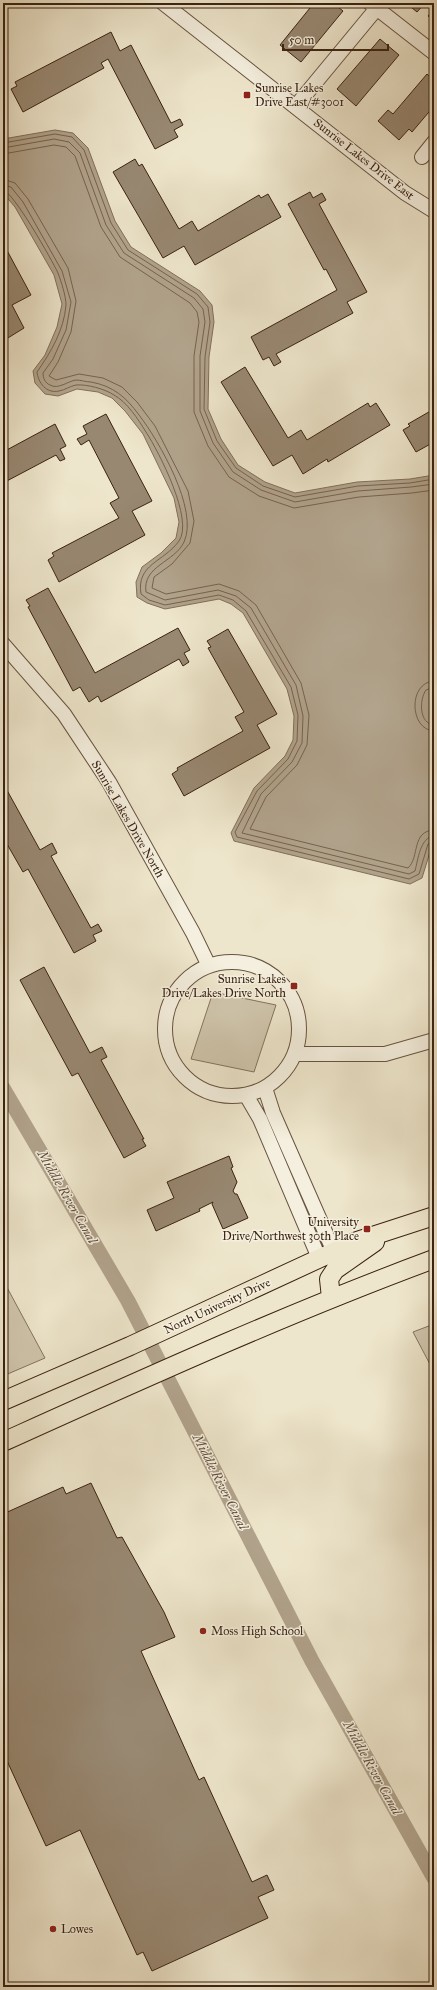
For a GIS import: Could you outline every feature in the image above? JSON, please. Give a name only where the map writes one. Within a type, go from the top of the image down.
[{"type":"main road","name":"North University Drive","points":[[3,1401],[130,1346],[357,1241],[434,1216]]},
{"type":"main road","points":[[331,1298],[329,1279],[335,1270],[394,1229]]},
{"type":"main road","points":[[3,1442],[144,1378],[331,1298],[434,1259]]},
{"type":"street","name":"Sunrise Lakes Drive East","points":[[163,3],[405,193],[434,211]]},
{"type":"street","points":[[296,106],[374,6],[434,53]]},
{"type":"street","points":[[422,157],[434,142]]},
{"type":"street","name":"Sunrise Lakes Drive North","points":[[3,644],[64,714],[109,782],[193,933],[209,966]]},
{"type":"street","points":[[229,962],[248,964],[267,972],[282,984],[293,1000],[298,1017],[299,1036],[295,1054],[288,1068],[278,1079],[265,1088],[246,1095],[229,1097],[218,1095],[197,1087],[184,1076],[174,1063],[168,1047],[165,1031],[167,1014],[172,998],[194,973],[209,966],[229,962]]},
{"type":"street","points":[[295,1054],[385,1054],[434,1040]]},
{"type":"street","points":[[265,1088],[273,1113],[327,1255]]},
{"type":"street","points":[[246,1095],[260,1119],[327,1255]]},
{"type":"shaded area","points":[[213,992],[276,1005],[254,1072],[191,1059]]},
{"type":"shaded area","points":[[3,1280],[45,1358],[3,1376]]},
{"type":"shaded area","points":[[434,1324],[434,1372],[413,1332]]},
{"type":"water","points":[[55,130],[73,133],[88,148],[115,221],[131,247],[200,291],[212,305],[214,322],[209,357],[208,409],[221,439],[238,465],[265,482],[295,493],[357,482],[410,479],[434,475],[434,693],[430,700],[434,730],[434,839],[422,878],[410,884],[234,841],[231,833],[254,788],[285,756],[293,740],[294,716],[287,689],[243,613],[231,604],[219,599],[165,609],[147,603],[137,597],[136,582],[142,567],[161,553],[176,538],[179,522],[174,498],[143,434],[125,411],[112,398],[98,392],[77,389],[58,396],[45,394],[35,383],[33,371],[45,355],[57,327],[62,304],[54,275],[15,207],[3,193],[3,139]]},
{"type":"building","points":[[314,3],[333,3],[343,11],[301,62],[280,45]]},
{"type":"building","points":[[406,3],[425,3],[417,12]]},
{"type":"building","points":[[434,9],[434,21],[428,16]]},
{"type":"building","points":[[111,32],[120,51],[131,45],[171,123],[180,119],[183,125],[174,130],[178,137],[155,149],[108,59],[101,63],[104,68],[23,112],[11,89],[17,86],[15,82]]},
{"type":"building","points":[[380,39],[399,55],[356,106],[337,89]]},
{"type":"building","points":[[427,74],[434,81],[434,106],[412,132],[409,129],[399,140],[378,121],[388,110],[393,114]]},
{"type":"building","points":[[135,159],[139,166],[142,164],[179,229],[192,221],[198,231],[259,195],[261,198],[268,194],[281,217],[195,265],[184,246],[163,258],[113,172]]},
{"type":"building","points":[[310,192],[313,198],[322,193],[326,200],[319,204],[367,292],[347,302],[353,313],[276,354],[281,362],[274,366],[269,357],[263,360],[251,337],[337,290],[326,269],[324,270],[288,204]]},
{"type":"building","points":[[3,243],[31,295],[12,305],[24,328],[3,341]]},
{"type":"building","points":[[245,367],[288,438],[301,430],[307,440],[368,403],[370,407],[376,403],[390,425],[328,462],[327,459],[303,474],[292,455],[273,466],[221,382]]},
{"type":"building","points":[[434,409],[434,442],[416,452],[403,430],[410,426],[408,424]]},
{"type":"building","points":[[106,414],[152,501],[132,511],[145,535],[59,582],[48,560],[54,556],[52,553],[119,518],[110,503],[119,498],[89,440],[81,445],[77,439],[87,434],[83,426]]},
{"type":"building","points":[[55,424],[66,446],[60,449],[65,459],[60,461],[56,455],[3,483],[3,452]]},
{"type":"building","points":[[48,588],[95,673],[178,628],[190,650],[184,653],[189,662],[183,666],[179,659],[101,702],[98,696],[89,702],[80,687],[73,691],[28,607],[30,606],[26,600]]},
{"type":"building","points":[[228,629],[277,714],[257,725],[270,748],[184,796],[172,774],[178,770],[177,768],[243,731],[235,717],[244,712],[208,648],[211,647],[207,641]]},
{"type":"building","points":[[3,766],[7,773],[3,775]]},
{"type":"building","points":[[3,783],[40,850],[52,843],[57,853],[51,856],[91,928],[98,924],[102,931],[93,935],[96,941],[74,953],[28,869],[23,872],[3,837]]},
{"type":"building","points":[[44,967],[90,1053],[102,1047],[107,1057],[101,1060],[144,1139],[142,1139],[146,1146],[124,1158],[78,1073],[72,1076],[20,980]]},
{"type":"building","points":[[229,1156],[233,1167],[231,1168],[237,1182],[233,1191],[237,1194],[248,1218],[223,1229],[212,1204],[213,1202],[199,1209],[200,1211],[156,1231],[147,1210],[174,1198],[167,1182]]},
{"type":"building","points":[[91,1483],[117,1538],[122,1537],[164,1612],[175,1637],[141,1651],[199,1780],[204,1777],[252,1882],[267,1875],[274,1890],[258,1897],[268,1918],[152,1971],[143,1952],[137,1955],[80,1830],[46,1846],[3,1752],[3,1514],[63,1487],[66,1494]]},
{"type":"waterway","name":"Middle River Canal","points":[[3,1088],[128,1301],[312,1661],[434,1878]]},
{"type":"place","name":"Sunrise Lakes Drive East/#3001","points":[[247,95]]},
{"type":"place","name":"Sunrise Lakes Drive/Lakes Drive North","points":[[294,986]]},
{"type":"place","name":"University Drive/Northwest 30th Place","points":[[367,1229]]},
{"type":"place","name":"Moss High School","points":[[203,1631]]},
{"type":"place","name":"Lowes","points":[[53,1929]]}]
